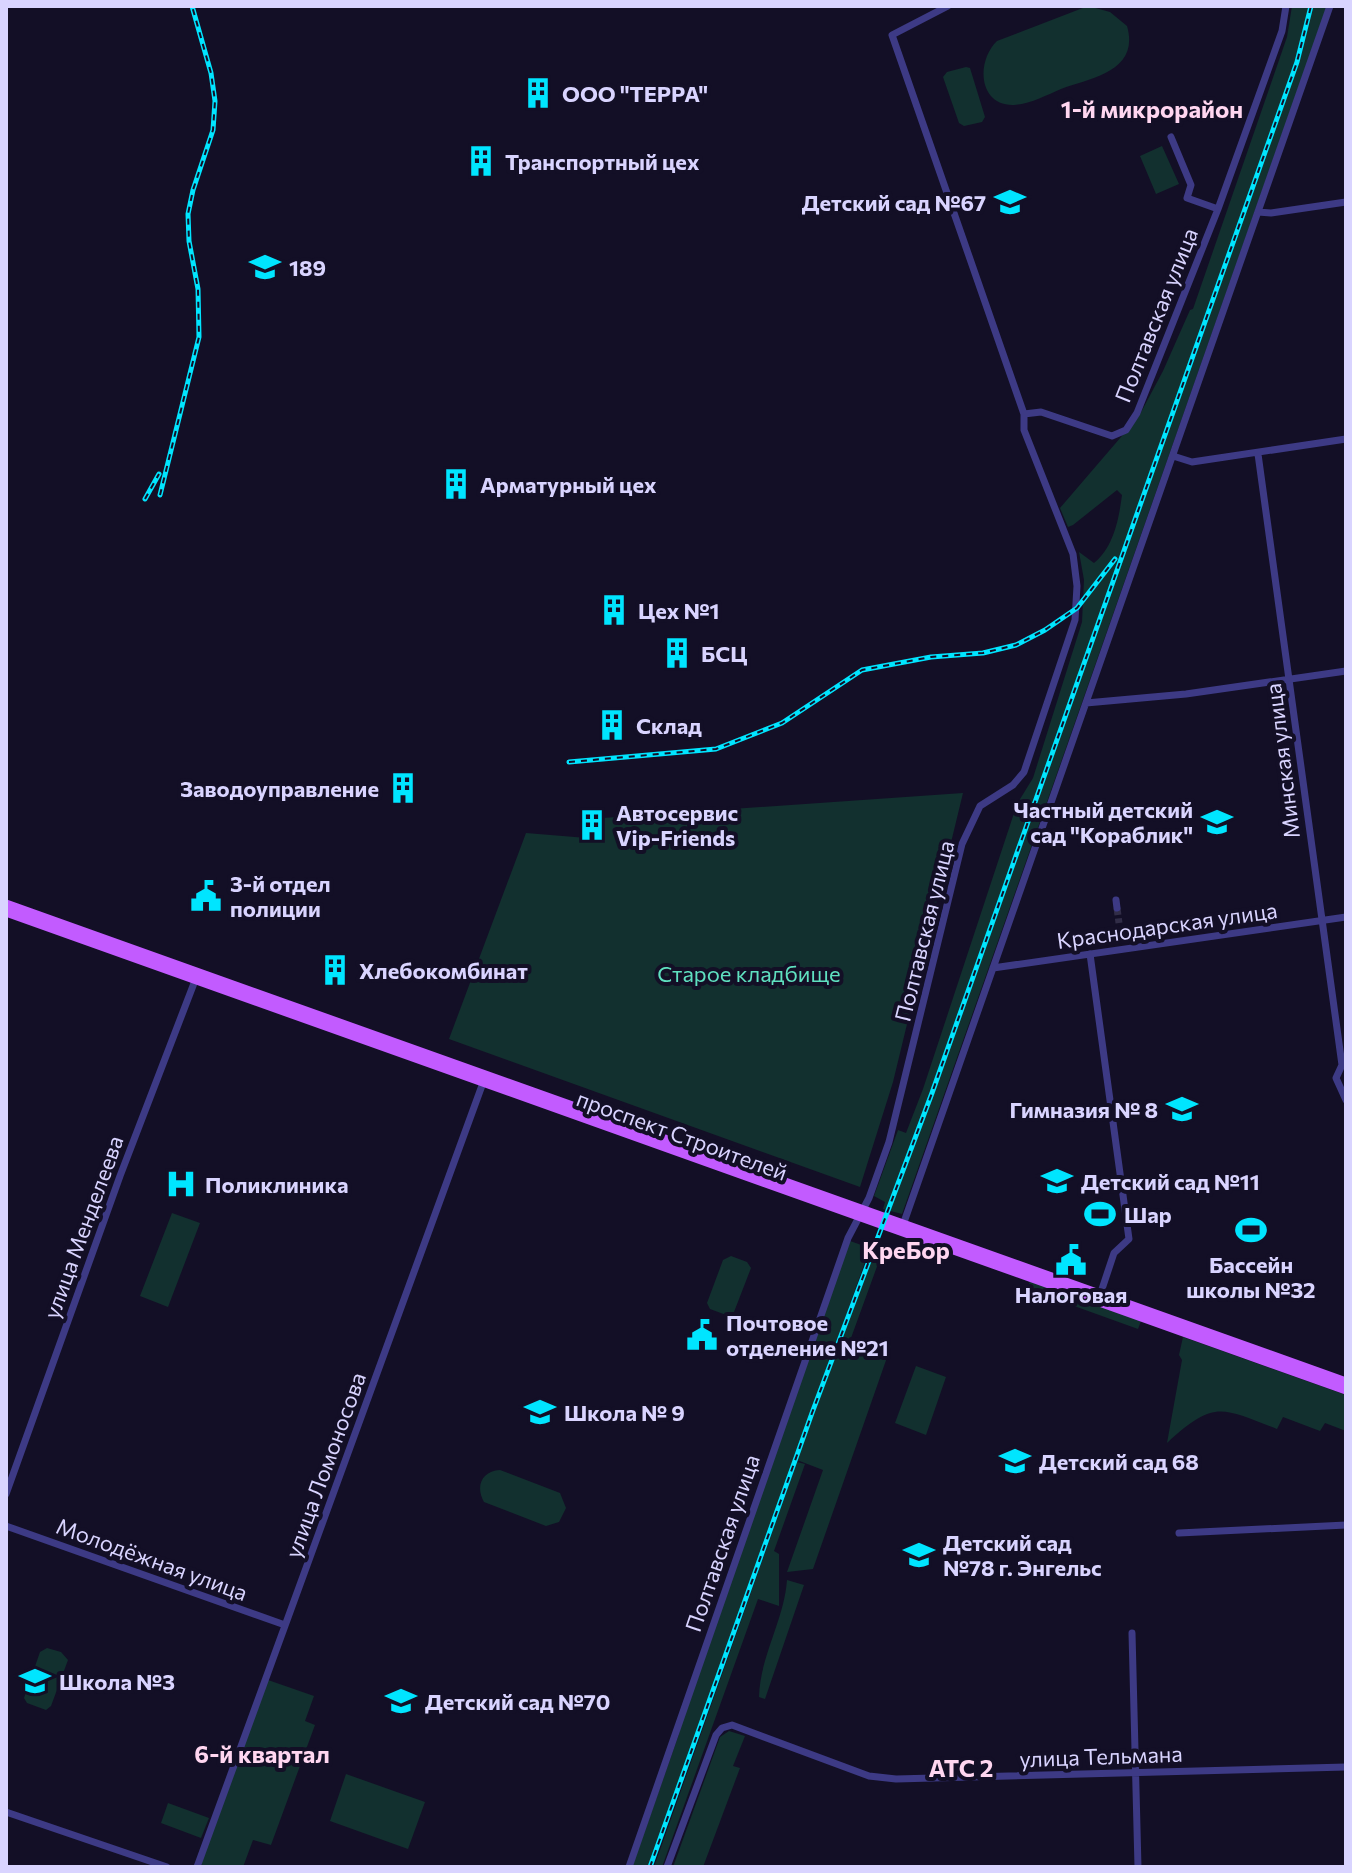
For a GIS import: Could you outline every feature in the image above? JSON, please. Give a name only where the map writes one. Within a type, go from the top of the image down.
[{"type":"main road","name":"проспект Строителей","points":[[6,904],[484,1080],[1346,1382]]},
{"type":"main road","name":"проспект Строителей","points":[[6,912],[196,976]]},
{"type":"main road","name":"проспект Строителей","points":[[902,1228],[1346,1390]]},
{"type":"street","points":[[948,6],[892,35],[1024,414]]},
{"type":"street","name":"Полтавская улица","points":[[629,1867],[736,1557],[893,1128],[962,844],[980,806],[1013,785],[1024,772],[1075,620],[1077,586],[1073,554],[1024,430],[1024,414],[1041,412],[1112,436],[1126,430],[1137,413],[1218,209],[1282,31],[1286,6]]},
{"type":"street","points":[[902,1228],[1330,6]]},
{"type":"street","points":[[1171,137],[1191,185],[1187,198],[1218,209]]},
{"type":"street","points":[[1258,212],[1271,213],[1346,202]]},
{"type":"street","points":[[1173,456],[1192,462],[1346,439]]},
{"type":"street","name":"Минская улица","points":[[1258,454],[1344,1066],[1336,1078],[1346,1100]]},
{"type":"street","points":[[1086,703],[1186,694],[1346,671]]},
{"type":"street","name":"Краснодарская улица","points":[[993,968],[1346,917]]},
{"type":"street","points":[[1090,954],[1129,1239],[1114,1253],[1100,1295]]},
{"type":"street","name":"улица Менделеева","points":[[6,1494],[117,1184],[196,976]]},
{"type":"street","name":"улица Ломоносова","points":[[197,1867],[484,1080]]},
{"type":"street","points":[[1179,1533],[1346,1525]]},
{"type":"street","name":"Молодёжная улица","points":[[6,1526],[285,1625]]},
{"type":"street","points":[[1132,1633],[1138,1867]]},
{"type":"street","name":"улица Тельмана","points":[[667,1867],[716,1735],[722,1728],[732,1725],[869,1776],[896,1779],[1346,1767]]},
{"type":"street","points":[[6,1812],[163,1866]]},
{"type":"green space","points":[[1088,6],[1110,12],[1127,26],[1127,53],[1120,63],[1099,76],[1026,103],[1014,105],[993,98],[984,81],[984,70],[990,50],[997,41]]},
{"type":"green space","points":[[1292,6],[1327,6],[902,1214],[883,1209],[885,1202],[874,1196],[898,1130],[906,1133],[923,1089],[1017,804],[1033,778],[1082,622],[1084,580],[1079,552],[1094,563],[1101,556],[1114,532],[1122,495],[1117,490],[1068,527],[1060,508],[1139,416],[1193,309],[1287,37]]},
{"type":"green space","points":[[970,68],[985,117],[982,122],[964,126],[959,123],[943,77],[947,72]]},
{"type":"green space","points":[[1162,146],[1179,184],[1156,194],[1140,156]]},
{"type":"green space","name":"Старое кладбище","points":[[963,793],[893,1082],[860,1187],[449,1039],[526,833],[599,839],[603,818]]},
{"type":"green space","points":[[172,1213],[200,1223],[168,1307],[140,1296]]},
{"type":"green space","points":[[850,1241],[870,1248],[649,1867],[632,1867],[679,1734],[681,1719]]},
{"type":"green space","points":[[875,1247],[883,1250],[847,1349],[857,1353],[884,1343],[891,1346],[813,1569],[787,1572],[823,1470],[797,1460]]},
{"type":"green space","points":[[731,1256],[747,1262],[751,1268],[734,1312],[729,1316],[710,1309],[707,1303],[723,1260]]},
{"type":"green space","points":[[1030,1281],[1141,1321],[1138,1329],[1027,1289]]},
{"type":"green space","points":[[1183,1337],[1346,1395],[1346,1431],[1325,1423],[1320,1431],[1283,1417],[1277,1429],[1243,1416],[1219,1412],[1197,1419],[1167,1443],[1182,1360],[1179,1355]]},
{"type":"green space","points":[[916,1366],[946,1377],[926,1435],[895,1423]]},
{"type":"green space","points":[[797,1462],[805,1464],[774,1551],[779,1554],[779,1606],[758,1599],[662,1867],[654,1867]]},
{"type":"green space","points":[[500,1470],[560,1493],[566,1508],[559,1522],[546,1526],[484,1502],[480,1490],[482,1480],[489,1473]]},
{"type":"green space","points":[[787,1580],[804,1585],[765,1699],[759,1697],[760,1682],[782,1610]]},
{"type":"green space","points":[[47,1648],[61,1652],[68,1660],[51,1706],[46,1710],[27,1703],[24,1698],[40,1652]]},
{"type":"green space","points":[[268,1680],[314,1696],[305,1721],[315,1725],[271,1845],[253,1840],[243,1867],[202,1867],[202,1859]]},
{"type":"green space","points":[[729,1731],[745,1736],[733,1766],[740,1768],[703,1867],[673,1867],[720,1737]]},
{"type":"green space","points":[[346,1774],[425,1802],[408,1849],[330,1821]]},
{"type":"green space","points":[[168,1803],[209,1818],[201,1838],[161,1823]]},
{"type":"tunnel","points":[[1117,908],[1119,923]]},
{"type":"railway","points":[[160,495],[199,337],[198,289],[189,241],[188,214],[213,130],[215,101],[211,73],[192,6]]},
{"type":"railway","points":[[650,1867],[812,1413],[932,1093],[1297,62],[1311,6]]},
{"type":"railway","points":[[145,499],[159,474]]},
{"type":"railway","points":[[569,762],[716,749],[782,723],[862,670],[931,657],[983,653],[1016,645],[1077,608],[1115,559]]},
{"type":"place","name":"OOO \"ТЕРРА\"","points":[[538,93]]},
{"type":"place","name":"Транспортный цех","points":[[481,161]]},
{"type":"place","name":"Детский сад №67","points":[[1010,202]]},
{"type":"place","name":"189","points":[[265,267]]},
{"type":"place","name":"Арматурный цех","points":[[456,484]]},
{"type":"place","name":"Цех №1","points":[[614,610]]},
{"type":"place","name":"БСЦ","points":[[677,653]]},
{"type":"place","name":"Склад","points":[[612,725]]},
{"type":"place","name":"Заводоуправление","points":[[403,788]]},
{"type":"place","name":"Частный детский сад \"Кораблик\"","points":[[1217,822]]},
{"type":"place","name":"Автосервис Vip-Friends","points":[[592,825]]},
{"type":"place","name":"3-й отдел полиции","points":[[206,896]]},
{"type":"place","name":"Хлебокомбинат","points":[[335,970]]},
{"type":"place","name":"Гимназия № 8","points":[[1182,1109]]},
{"type":"place","name":"Детский сад №11","points":[[1057,1181]]},
{"type":"place","name":"Поликлиника","points":[[181,1184]]},
{"type":"place","name":"Шар","points":[[1100,1214]]},
{"type":"place","name":"Бассейн школы №32","points":[[1251,1230]]},
{"type":"place","name":"Налоговая","points":[[1071,1260]]},
{"type":"place","name":"Почтовое отделение №21","points":[[702,1335]]},
{"type":"place","name":"Школа № 9","points":[[540,1412]]},
{"type":"place","name":"Детский сад 68","points":[[1015,1461]]},
{"type":"place","name":"Детский сад №78 г. Энгельс","points":[[919,1555]]},
{"type":"place","name":"Школа №3","points":[[35,1681]]},
{"type":"place","name":"Детский сад №70","points":[[401,1701]]},
{"type":"district","name":"1-й микрорайон","points":[[1152,108]]},
{"type":"district","name":"КреБор","points":[[906,1249]]},
{"type":"district","name":"6-й квартал","points":[[262,1753]]},
{"type":"district","name":"АТС 2","points":[[961,1767]]}]
